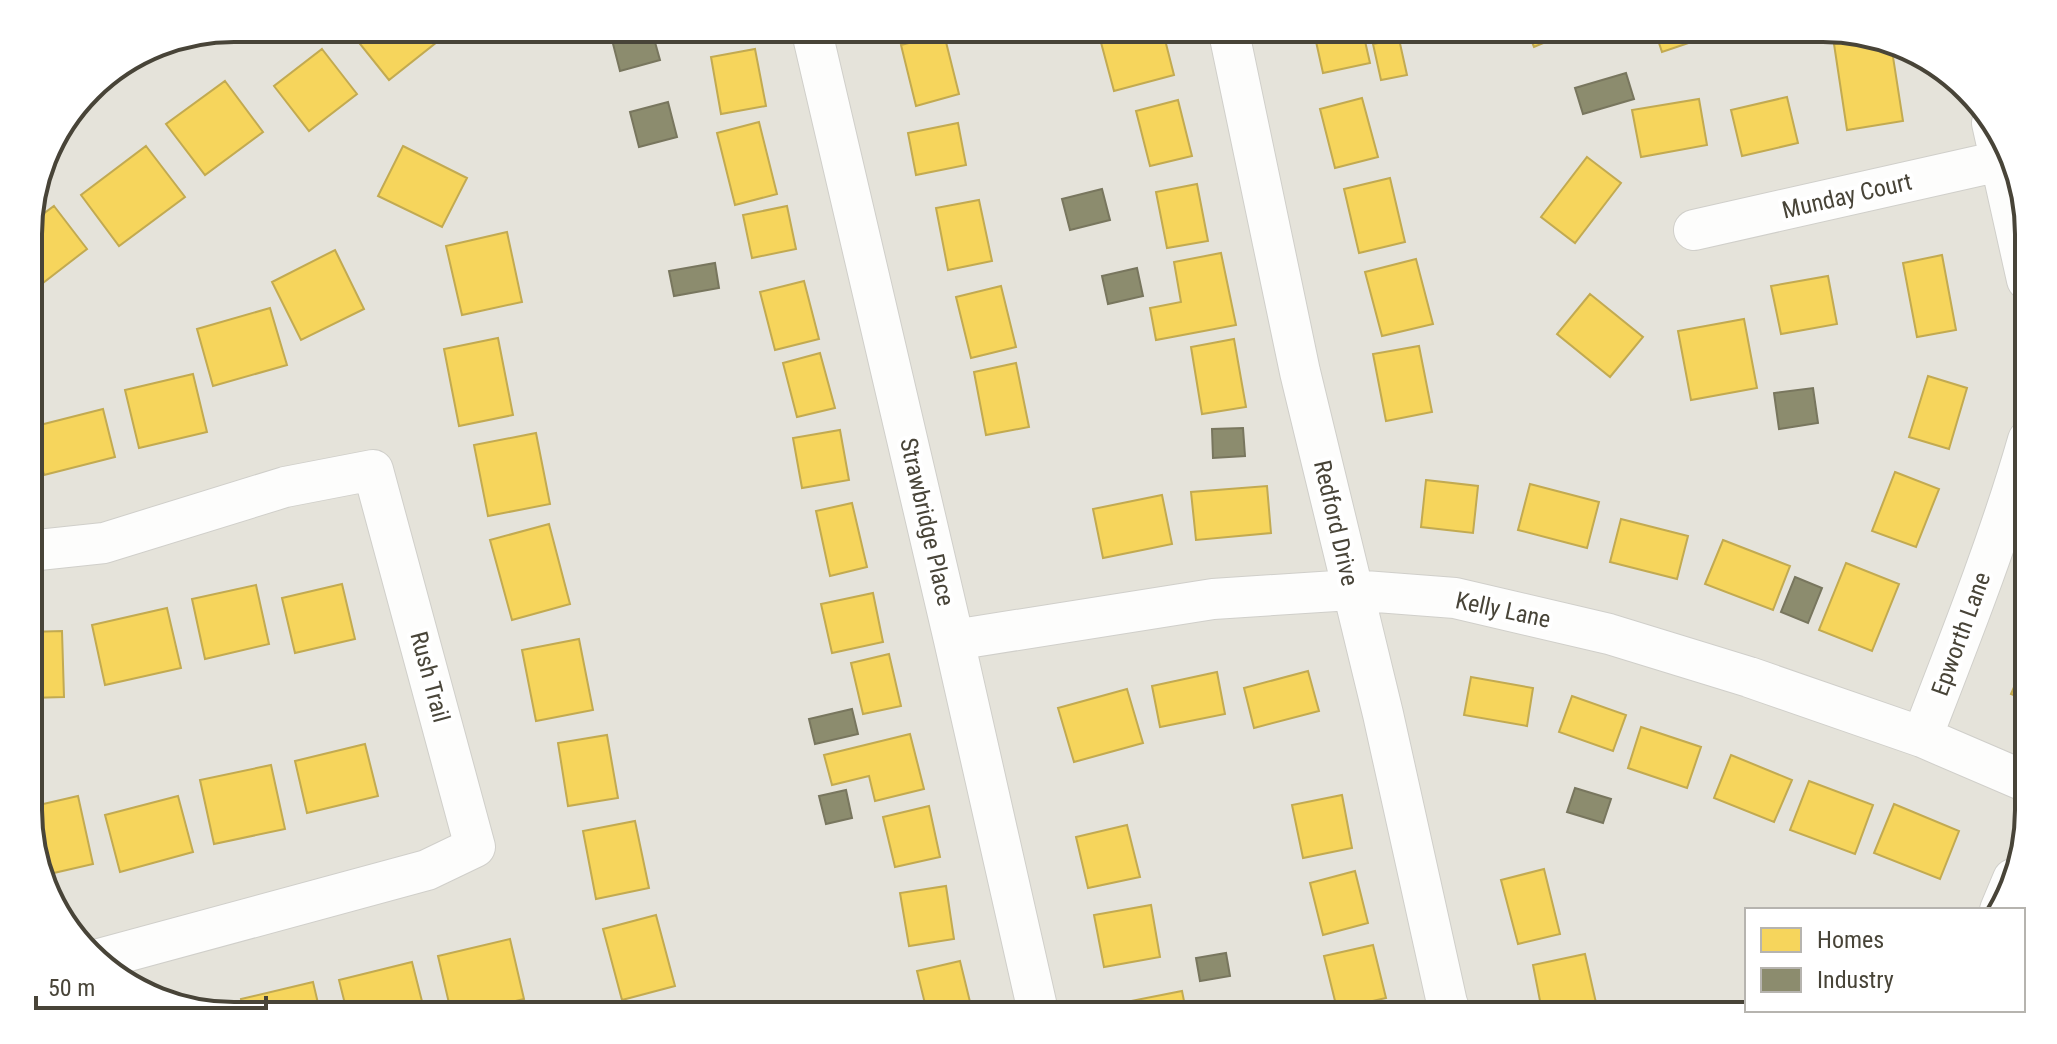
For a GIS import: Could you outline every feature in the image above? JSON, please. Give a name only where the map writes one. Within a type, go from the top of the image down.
[{"type":"street","name":"Strawbridge Place","points":[[814,42],[1036,1002]]},
{"type":"street","name":"Redford Drive","points":[[1231,42],[1300,372],[1383,714],[1447,1002]]},
{"type":"street","name":"Munday Court","points":[[1694,230],[2000,161]]},
{"type":"street","points":[[2000,161],[2014,223]]},
{"type":"street","name":"Rush Trail","points":[[42,550],[104,543],[285,487],[373,470],[475,847],[427,870],[110,956]]},
{"type":"street","name":"Epworth Lane","points":[[1922,737],[2015,482]]},
{"type":"street","name":"Kelly Lane","points":[[954,640],[1213,599],[1351,590],[1455,598],[1609,634],[1749,677],[1922,737],[2015,777]]},
{"type":"shaded area","points":[[234,42],[1823,42],[1873,49],[1908,62],[1940,82],[1975,117],[2000,161],[2013,209],[2015,810],[2008,860],[1995,895],[1988,908],[1745,908],[1745,1002],[234,1002],[184,995],[149,982],[107,954],[74,917],[52,872],[44,835],[42,221],[49,184],[62,149],[90,107],[107,90],[138,68],[184,49]]},
{"type":"building: Homes","points":[[358,42],[437,42],[389,80]]},
{"type":"building: Homes","points":[[946,42],[959,94],[916,106],[901,45]]},
{"type":"building: Homes","points":[[1101,42],[1166,42],[1174,75],[1114,91]]},
{"type":"building: Homes","points":[[1316,42],[1365,42],[1370,63],[1323,73]]},
{"type":"building: Homes","points":[[1400,42],[1407,75],[1381,80],[1373,44]]},
{"type":"building: Homes","points":[[1659,42],[1691,42],[1662,52]]},
{"type":"building: Homes","points":[[1834,44],[1873,49],[1893,56],[1903,121],[1847,130]]},
{"type":"building: Homes","points":[[322,49],[357,94],[309,131],[274,86]]},
{"type":"building: Homes","points":[[755,49],[766,106],[721,114],[711,57]]},
{"type":"building: Homes","points":[[225,81],[263,132],[205,175],[166,124]]},
{"type":"building: Homes","points":[[1787,97],[1798,143],[1742,156],[1731,110]]},
{"type":"building: Homes","points":[[1362,98],[1378,157],[1335,168],[1320,109]]},
{"type":"building: Homes","points":[[1699,99],[1707,145],[1641,157],[1632,110]]},
{"type":"building: Homes","points":[[1178,100],[1192,156],[1150,166],[1136,111]]},
{"type":"building: Homes","points":[[759,122],[777,194],[735,205],[717,133]]},
{"type":"building: Homes","points":[[958,123],[966,165],[916,175],[908,133]]},
{"type":"building: Homes","points":[[146,146],[185,197],[119,246],[81,195]]},
{"type":"building: Homes","points":[[403,146],[467,178],[442,227],[378,196]]},
{"type":"building: Homes","points":[[1587,157],[1621,183],[1575,243],[1541,217]]},
{"type":"building: Homes","points":[[1390,178],[1405,242],[1359,253],[1344,189]]},
{"type":"building: Homes","points":[[1197,184],[1208,241],[1167,248],[1156,192]]},
{"type":"building: Homes","points":[[979,200],[992,261],[948,270],[936,208]]},
{"type":"building: Homes","points":[[54,206],[87,249],[42,284],[42,221],[43,214]]},
{"type":"building: Homes","points":[[787,206],[796,249],[752,258],[743,215]]},
{"type":"building: Homes","points":[[507,232],[522,302],[462,315],[446,246]]},
{"type":"building: Homes","points":[[335,250],[364,309],[301,340],[272,282]]},
{"type":"building: Homes","points":[[1221,253],[1236,325],[1156,340],[1150,308],[1181,302],[1174,262]]},
{"type":"building: Homes","points":[[1942,255],[1956,330],[1917,337],[1903,263]]},
{"type":"building: Homes","points":[[1416,259],[1433,324],[1382,336],[1365,272]]},
{"type":"building: Homes","points":[[1828,276],[1837,324],[1781,334],[1771,286]]},
{"type":"building: Homes","points":[[804,281],[819,339],[775,350],[760,292]]},
{"type":"building: Homes","points":[[1001,286],[1016,347],[971,358],[956,297]]},
{"type":"building: Homes","points":[[1590,294],[1643,337],[1610,377],[1557,334]]},
{"type":"building: Homes","points":[[270,308],[287,365],[213,386],[197,329]]},
{"type":"building: Homes","points":[[1744,319],[1757,388],[1691,400],[1678,331]]},
{"type":"building: Homes","points":[[498,338],[513,415],[459,426],[444,349]]},
{"type":"building: Homes","points":[[1234,339],[1246,407],[1202,414],[1191,347]]},
{"type":"building: Homes","points":[[1419,346],[1432,412],[1386,421],[1373,354]]},
{"type":"building: Homes","points":[[820,353],[835,408],[797,417],[783,363]]},
{"type":"building: Homes","points":[[1016,363],[1029,427],[986,435],[974,372]]},
{"type":"building: Homes","points":[[193,374],[207,432],[139,448],[125,390]]},
{"type":"building: Homes","points":[[1928,376],[1967,388],[1949,449],[1909,437]]},
{"type":"building: Homes","points":[[103,409],[115,457],[44,475],[42,424]]},
{"type":"building: Homes","points":[[840,430],[849,480],[802,488],[793,438]]},
{"type":"building: Homes","points":[[536,433],[550,504],[488,516],[474,445]]},
{"type":"building: Homes","points":[[1895,472],[1939,489],[1916,547],[1872,531]]},
{"type":"building: Homes","points":[[1426,480],[1478,486],[1473,533],[1421,527]]},
{"type":"building: Homes","points":[[1530,484],[1599,502],[1587,548],[1518,530]]},
{"type":"building: Homes","points":[[1267,486],[1271,533],[1196,540],[1191,492]]},
{"type":"building: Homes","points":[[1162,495],[1172,544],[1103,558],[1093,509]]},
{"type":"building: Homes","points":[[852,503],[867,567],[830,576],[816,511]]},
{"type":"building: Homes","points":[[1621,519],[1688,536],[1677,579],[1610,562]]},
{"type":"building: Homes","points":[[549,524],[570,604],[512,620],[490,540]]},
{"type":"building: Homes","points":[[1723,540],[1790,566],[1773,610],[1705,584]]},
{"type":"building: Homes","points":[[1846,563],[1899,584],[1872,651],[1819,630]]},
{"type":"building: Homes","points":[[342,584],[355,639],[295,653],[282,598]]},
{"type":"building: Homes","points":[[256,585],[269,644],[205,659],[192,599]]},
{"type":"building: Homes","points":[[873,593],[883,642],[832,653],[821,604]]},
{"type":"building: Homes","points":[[167,608],[181,668],[105,685],[92,625]]},
{"type":"building: Homes","points":[[62,631],[64,697],[42,698],[42,632]]},
{"type":"building: Homes","points":[[579,639],[593,710],[536,721],[522,650]]},
{"type":"building: Homes","points":[[889,654],[901,706],[863,714],[851,663]]},
{"type":"building: Homes","points":[[1308,671],[1319,711],[1254,728],[1244,688]]},
{"type":"building: Homes","points":[[1217,672],[1225,714],[1160,727],[1152,686]]},
{"type":"building: Homes","points":[[1471,677],[1533,688],[1527,726],[1464,715]]},
{"type":"building: Homes","points":[[1127,689],[1143,743],[1074,762],[1058,708]]},
{"type":"building: Homes","points":[[1572,696],[1626,715],[1613,751],[1559,732]]},
{"type":"building: Homes","points":[[1641,727],[1701,747],[1687,788],[1628,768]]},
{"type":"building: Homes","points":[[910,734],[924,789],[875,801],[869,776],[832,785],[824,755]]},
{"type":"building: Homes","points":[[607,735],[618,798],[568,806],[558,743]]},
{"type":"building: Homes","points":[[365,744],[378,796],[307,813],[295,761]]},
{"type":"building: Homes","points":[[1731,755],[1792,780],[1774,822],[1714,798]]},
{"type":"building: Homes","points":[[271,765],[285,829],[214,844],[200,780]]},
{"type":"building: Homes","points":[[1809,781],[1873,805],[1855,854],[1790,830]]},
{"type":"building: Homes","points":[[1342,795],[1352,848],[1303,858],[1292,805]]},
{"type":"building: Homes","points":[[78,796],[93,864],[53,873],[44,835],[42,804]]},
{"type":"building: Homes","points":[[178,796],[193,852],[120,872],[105,815]]},
{"type":"building: Homes","points":[[1894,804],[1959,831],[1940,879],[1874,853]]},
{"type":"building: Homes","points":[[929,806],[940,857],[895,867],[883,817]]},
{"type":"building: Homes","points":[[635,821],[649,888],[596,899],[583,831]]},
{"type":"building: Homes","points":[[1127,825],[1140,877],[1088,888],[1076,837]]},
{"type":"building: Homes","points":[[1544,869],[1560,934],[1518,944],[1501,880]]},
{"type":"building: Homes","points":[[1355,871],[1368,923],[1323,935],[1310,883]]},
{"type":"building: Homes","points":[[946,886],[954,939],[909,946],[900,893]]},
{"type":"building: Homes","points":[[1151,905],[1160,957],[1104,967],[1094,915]]},
{"type":"building: Homes","points":[[656,915],[675,986],[622,1000],[603,929]]},
{"type":"building: Homes","points":[[510,939],[524,999],[511,1002],[449,1002],[438,956]]},
{"type":"building: Homes","points":[[1373,945],[1386,998],[1368,1002],[1335,1002],[1324,956]]},
{"type":"building: Homes","points":[[1585,954],[1596,1002],[1540,1002],[1533,965]]},
{"type":"building: Homes","points":[[960,961],[970,1002],[925,1002],[917,971]]},
{"type":"building: Homes","points":[[412,962],[422,1002],[344,1002],[339,980]]},
{"type":"building: Homes","points":[[313,982],[318,1002],[242,1002],[241,999]]},
{"type":"building: Homes","points":[[1182,991],[1184,1002],[1131,1002]]},
{"type":"building: Industry","points":[[613,42],[655,42],[660,60],[620,71]]},
{"type":"building: Industry","points":[[1626,73],[1634,99],[1583,114],[1575,88]]},
{"type":"building: Industry","points":[[668,102],[677,137],[639,147],[630,112]]},
{"type":"building: Industry","points":[[1102,189],[1110,220],[1070,230],[1062,199]]},
{"type":"building: Industry","points":[[715,263],[719,288],[674,296],[669,271]]},
{"type":"building: Industry","points":[[1137,268],[1143,296],[1108,304],[1102,276]]},
{"type":"building: Industry","points":[[1813,388],[1818,423],[1779,429],[1774,393]]},
{"type":"building: Industry","points":[[1243,428],[1245,456],[1213,458],[1212,429]]},
{"type":"building: Industry","points":[[1795,577],[1822,588],[1808,623],[1781,612]]},
{"type":"building: Industry","points":[[852,709],[858,734],[815,744],[809,719]]},
{"type":"building: Industry","points":[[1575,788],[1611,799],[1603,823],[1567,812]]},
{"type":"building: Industry","points":[[846,790],[852,818],[826,824],[819,796]]},
{"type":"building: Industry","points":[[1226,953],[1230,976],[1200,981],[1196,958]]}]
